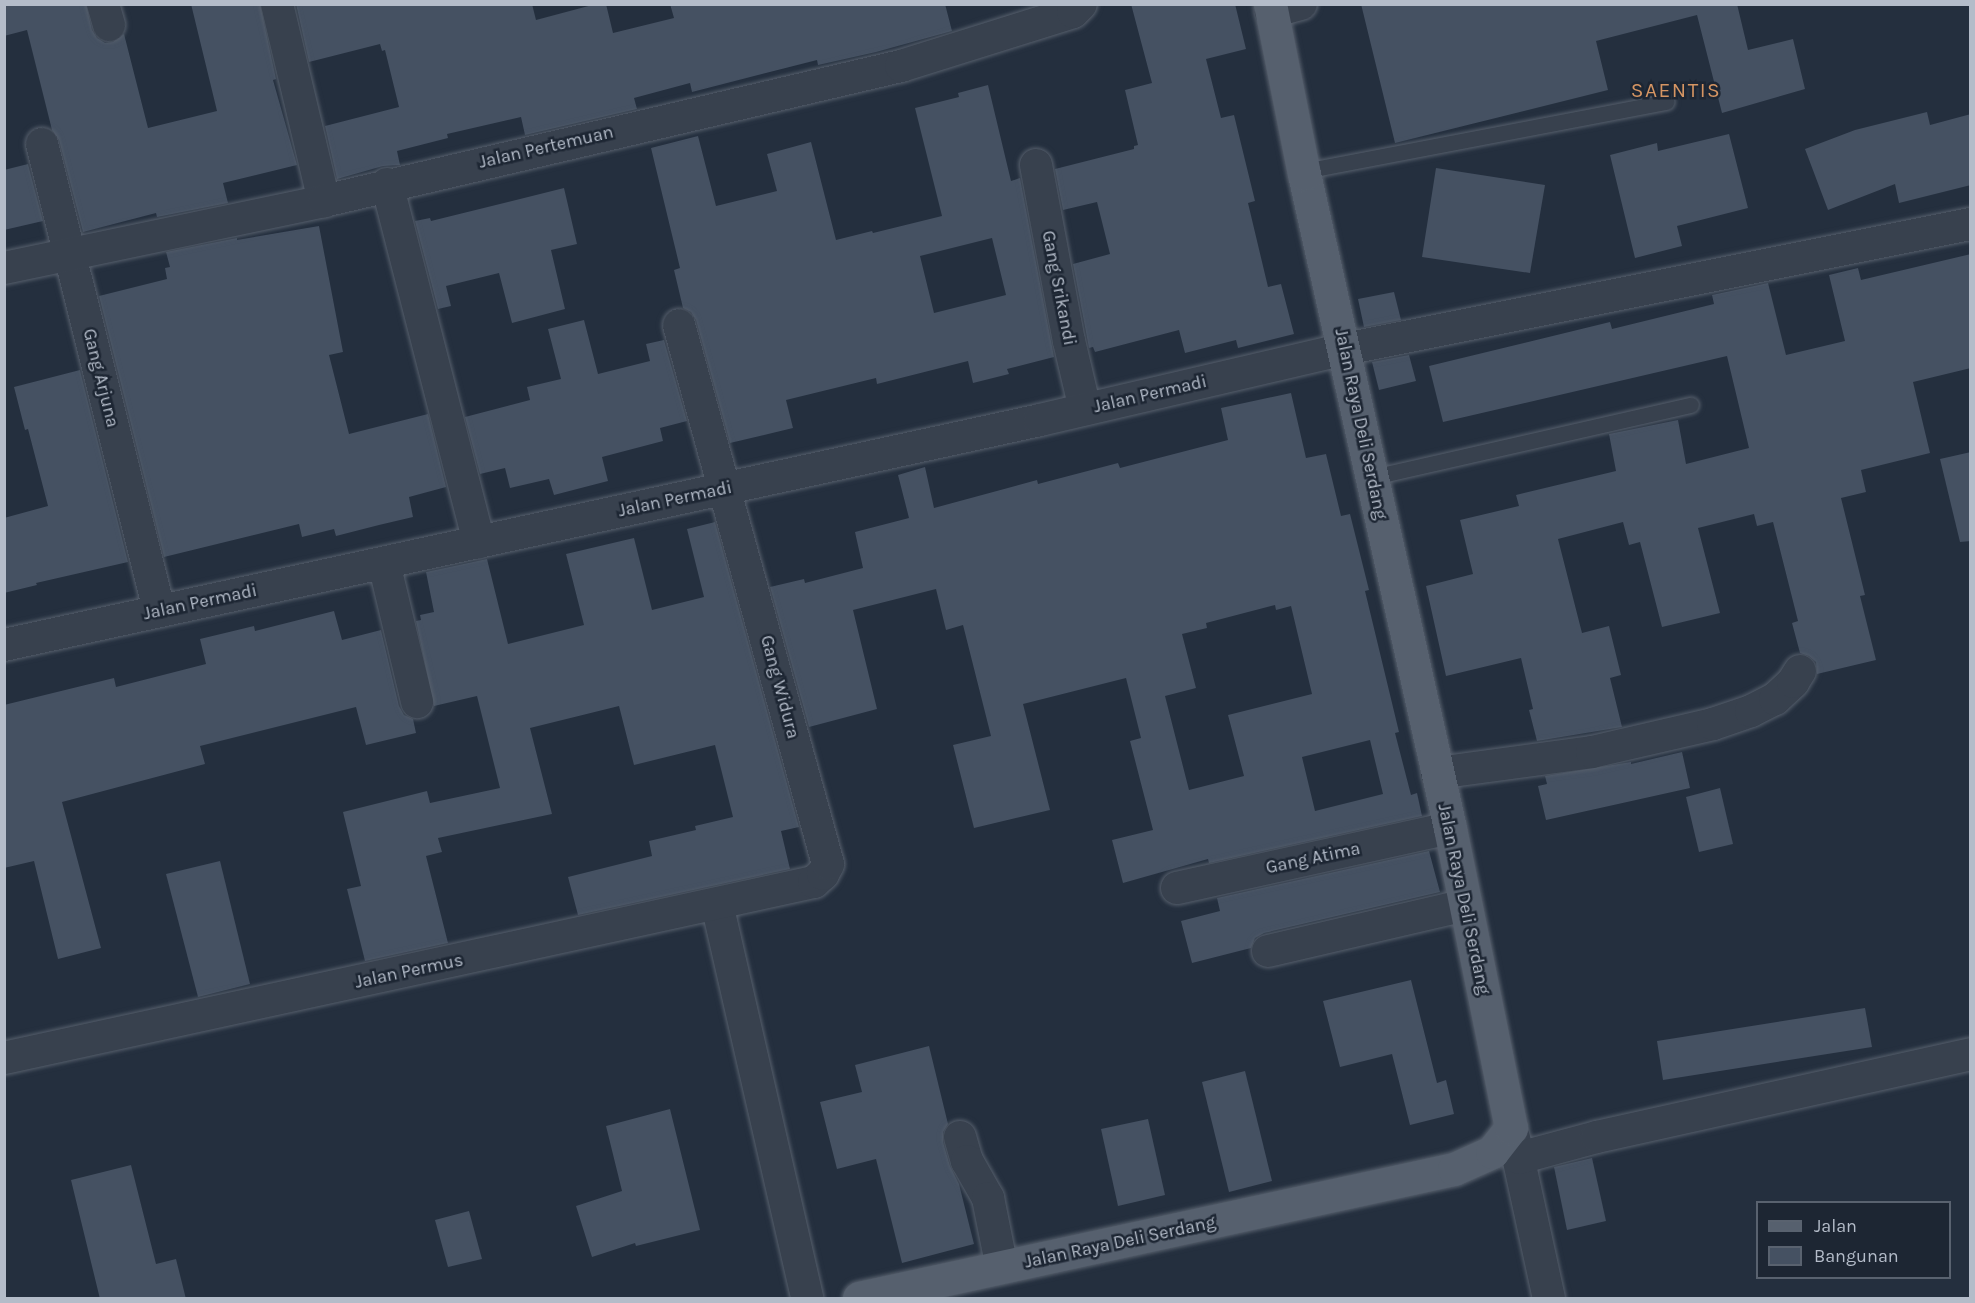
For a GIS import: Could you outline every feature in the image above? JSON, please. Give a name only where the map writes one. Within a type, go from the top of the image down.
[{"type":"main road","name":"Jalan Raya Deli Serdang","points":[[859,1299],[1454,1169],[1515,1143],[1450,828],[1304,171],[1280,7]]},
{"type":"street","points":[[277,4],[324,201]]},
{"type":"street","name":"Jalan Pertemuan","points":[[4,268],[324,201],[387,184],[901,66],[1073,12],[1081,4]]},
{"type":"street","name":"Gang Arjuna","points":[[42,144],[159,611]]},
{"type":"street","name":"Gang Srikandi","points":[[1036,165],[1069,340],[1085,409]]},
{"type":"street","points":[[387,184],[479,542]]},
{"type":"street","name":"Jalan Permadi","points":[[4,645],[1085,409],[1345,349],[1971,224]]},
{"type":"street","points":[[679,325],[725,488]]},
{"type":"street","name":"Gang Widura","points":[[725,488],[828,864],[823,874],[813,882]]},
{"type":"street","points":[[384,563],[417,702]]},
{"type":"street","points":[[1437,773],[1592,752],[1713,724],[1751,711],[1775,699],[1793,682],[1800,671]]},
{"type":"street","name":"Gang Atima","points":[[1177,888],[1450,828]]},
{"type":"street","name":"Jalan Permus","points":[[4,1058],[813,882]]},
{"type":"street","points":[[717,904],[807,1299]]},
{"type":"street","points":[[1268,951],[1465,905]]},
{"type":"street","points":[[1550,1299],[1515,1143],[1609,1135],[1971,1054]]},
{"type":"street","points":[[960,1137],[967,1161],[988,1198],[1002,1268]]},
{"type":"lane","points":[[1304,171],[1667,102]]},
{"type":"lane","points":[[1373,477],[1690,405]]},
{"type":"building","points":[[4,4],[86,4],[92,30],[97,38],[105,43],[113,42],[124,34],[148,128],[217,111],[191,4],[260,4],[276,79],[273,80],[297,165],[223,183],[228,203],[157,217],[156,213],[83,232],[59,140],[52,130],[27,30],[4,36]]},
{"type":"building","points":[[296,4],[532,4],[536,20],[596,4],[606,4],[613,33],[674,18],[670,4],[945,4],[952,31],[876,52],[818,65],[817,60],[692,92],[690,83],[634,98],[637,109],[525,135],[521,117],[447,134],[448,138],[397,151],[400,165],[383,166],[337,179],[325,126],[399,107],[385,50],[382,51],[380,44],[309,62]]},
{"type":"building","points":[[1131,4],[1235,4],[1246,49],[1206,59],[1221,118],[1234,115],[1255,201],[1248,203],[1268,287],[1281,284],[1294,334],[1238,348],[1236,340],[1185,353],[1179,330],[1095,352],[1093,347],[1089,348],[1073,264],[1110,254],[1097,202],[1063,210],[1055,169],[1134,149],[1134,146],[1138,145],[1125,90],[1152,83]]},
{"type":"building","points":[[1361,4],[1737,4],[1748,50],[1793,39],[1805,89],[1722,113],[1697,15],[1596,41],[1608,90],[1395,143]]},
{"type":"building","points":[[988,85],[1011,181],[1020,178],[1054,357],[1007,369],[1009,374],[973,383],[968,361],[877,384],[876,378],[786,400],[793,428],[730,443],[696,320],[691,312],[683,308],[674,270],[680,268],[651,148],[698,136],[716,206],[777,191],[767,154],[811,142],[836,240],[942,216],[915,108],[959,97],[958,93]],"holes":[[[992,238],[1006,295],[934,313],[920,256]]]},
{"type":"building","points":[[1927,112],[1930,125],[1971,114],[1971,185],[1899,203],[1895,184],[1828,210],[1805,149],[1855,130]]},
{"type":"building","points":[[1729,134],[1748,208],[1677,226],[1682,246],[1635,258],[1610,155],[1657,143],[1658,151]]},
{"type":"building","points":[[28,164],[43,221],[4,230],[4,170]]},
{"type":"building","points":[[1436,168],[1545,185],[1530,273],[1422,257]]},
{"type":"building","points":[[564,188],[577,244],[551,250],[565,309],[512,323],[499,273],[446,286],[451,306],[438,309],[415,221],[430,218],[431,221]]},
{"type":"building","points":[[319,226],[343,352],[329,355],[349,434],[428,414],[446,487],[409,497],[413,517],[336,536],[334,529],[302,537],[299,524],[164,557],[99,296],[167,279],[165,268],[170,267],[166,252],[237,238],[237,240]]},
{"type":"building","points":[[1971,254],[1971,368],[1913,382],[1930,453],[1861,470],[1866,492],[1841,498],[1865,595],[1860,596],[1876,660],[1817,674],[1816,662],[1800,653],[1792,623],[1798,621],[1773,522],[1757,526],[1754,514],[1698,528],[1720,613],[1662,627],[1640,542],[1629,545],[1623,522],[1558,539],[1582,633],[1609,626],[1621,675],[1610,678],[1622,727],[1537,741],[1529,710],[1533,709],[1521,658],[1446,676],[1426,586],[1473,574],[1460,520],[1519,506],[1516,495],[1616,471],[1609,434],[1678,420],[1686,464],[1749,448],[1727,356],[1443,422],[1429,366],[1610,322],[1612,329],[1714,304],[1712,295],[1768,283],[1786,355],[1845,341],[1829,275],[1858,268],[1861,280]]},
{"type":"building","points":[[1394,292],[1401,320],[1364,327],[1358,299]]},
{"type":"building","points":[[584,320],[598,374],[650,361],[646,344],[664,340],[687,421],[660,428],[663,441],[602,457],[608,481],[554,495],[549,479],[510,488],[505,468],[480,474],[465,417],[530,400],[527,387],[561,379],[548,329]]},
{"type":"building","points":[[1409,355],[1416,381],[1379,390],[1372,362]]},
{"type":"building","points":[[80,370],[128,562],[36,583],[37,585],[4,593],[4,518],[48,506],[28,429],[25,430],[14,387]]},
{"type":"building","points":[[1291,393],[1306,458],[1326,454],[1341,516],[1350,514],[1369,590],[1365,591],[1399,732],[1395,733],[1411,795],[1417,793],[1422,816],[1209,863],[1208,859],[1123,883],[1112,840],[1153,830],[1130,741],[1141,738],[1126,678],[1023,704],[1050,810],[974,828],[953,745],[991,736],[963,625],[946,630],[936,589],[853,610],[877,709],[809,727],[770,587],[804,579],[805,583],[863,568],[855,532],[909,518],[898,475],[925,467],[934,508],[1037,480],[1038,484],[1118,463],[1120,468],[1228,440],[1221,408]],"holes":[[[1275,605],[1276,610],[1291,606],[1312,694],[1228,715],[1244,776],[1189,790],[1165,696],[1196,688],[1182,634],[1207,628],[1206,623]],[[1370,740],[1383,794],[1315,811],[1302,757]]]},
{"type":"building","points":[[1971,452],[1971,541],[1960,542],[1940,459]]},
{"type":"building","points":[[715,522],[799,827],[781,831],[790,869],[578,915],[568,877],[652,856],[649,841],[696,830],[695,826],[733,817],[715,745],[634,765],[619,706],[530,728],[552,814],[438,838],[442,852],[426,856],[448,943],[365,961],[347,889],[361,886],[343,812],[427,791],[430,803],[500,788],[477,696],[434,706],[416,621],[421,620],[420,615],[434,612],[426,572],[487,559],[508,644],[584,625],[566,554],[634,538],[652,610],[704,597],[687,529]]},
{"type":"building","points":[[334,611],[342,640],[381,630],[399,706],[404,715],[413,719],[416,733],[366,745],[356,707],[200,746],[205,764],[62,802],[101,948],[58,959],[34,861],[4,868],[4,705],[114,678],[116,687],[206,664],[200,639],[254,626],[255,631]]},
{"type":"building","points":[[1682,752],[1690,788],[1546,820],[1538,786],[1547,784],[1545,776],[1631,762],[1631,764]]},
{"type":"building","points":[[1720,788],[1733,844],[1699,852],[1686,797]]},
{"type":"building","points":[[1429,851],[1440,892],[1264,933],[1255,938],[1251,948],[1192,963],[1181,921],[1220,911],[1217,898]]},
{"type":"building","points":[[220,861],[250,984],[198,997],[166,874]]},
{"type":"building","points":[[1411,980],[1437,1083],[1446,1080],[1454,1114],[1410,1125],[1392,1054],[1340,1067],[1323,1001]]},
{"type":"building","points":[[1865,1008],[1872,1047],[1663,1080],[1657,1041]]},
{"type":"building","points":[[929,1046],[948,1124],[943,1132],[943,1142],[950,1166],[959,1184],[974,1244],[902,1263],[876,1159],[837,1169],[820,1102],[862,1092],[855,1065]]},
{"type":"building","points":[[1245,1071],[1272,1181],[1229,1192],[1202,1082]]},
{"type":"building","points":[[670,1109],[700,1230],[636,1246],[635,1243],[592,1257],[576,1206],[622,1191],[606,1126]]},
{"type":"building","points":[[1148,1119],[1165,1195],[1118,1206],[1101,1129]]},
{"type":"building","points":[[1592,1158],[1606,1221],[1567,1230],[1554,1167]]},
{"type":"building","points":[[131,1165],[156,1264],[176,1259],[186,1299],[100,1299],[71,1180]]},
{"type":"building","points":[[469,1211],[482,1259],[448,1267],[435,1220]]},
{"type":"district","name":"SAENTIS","points":[[1676,90]]}]
